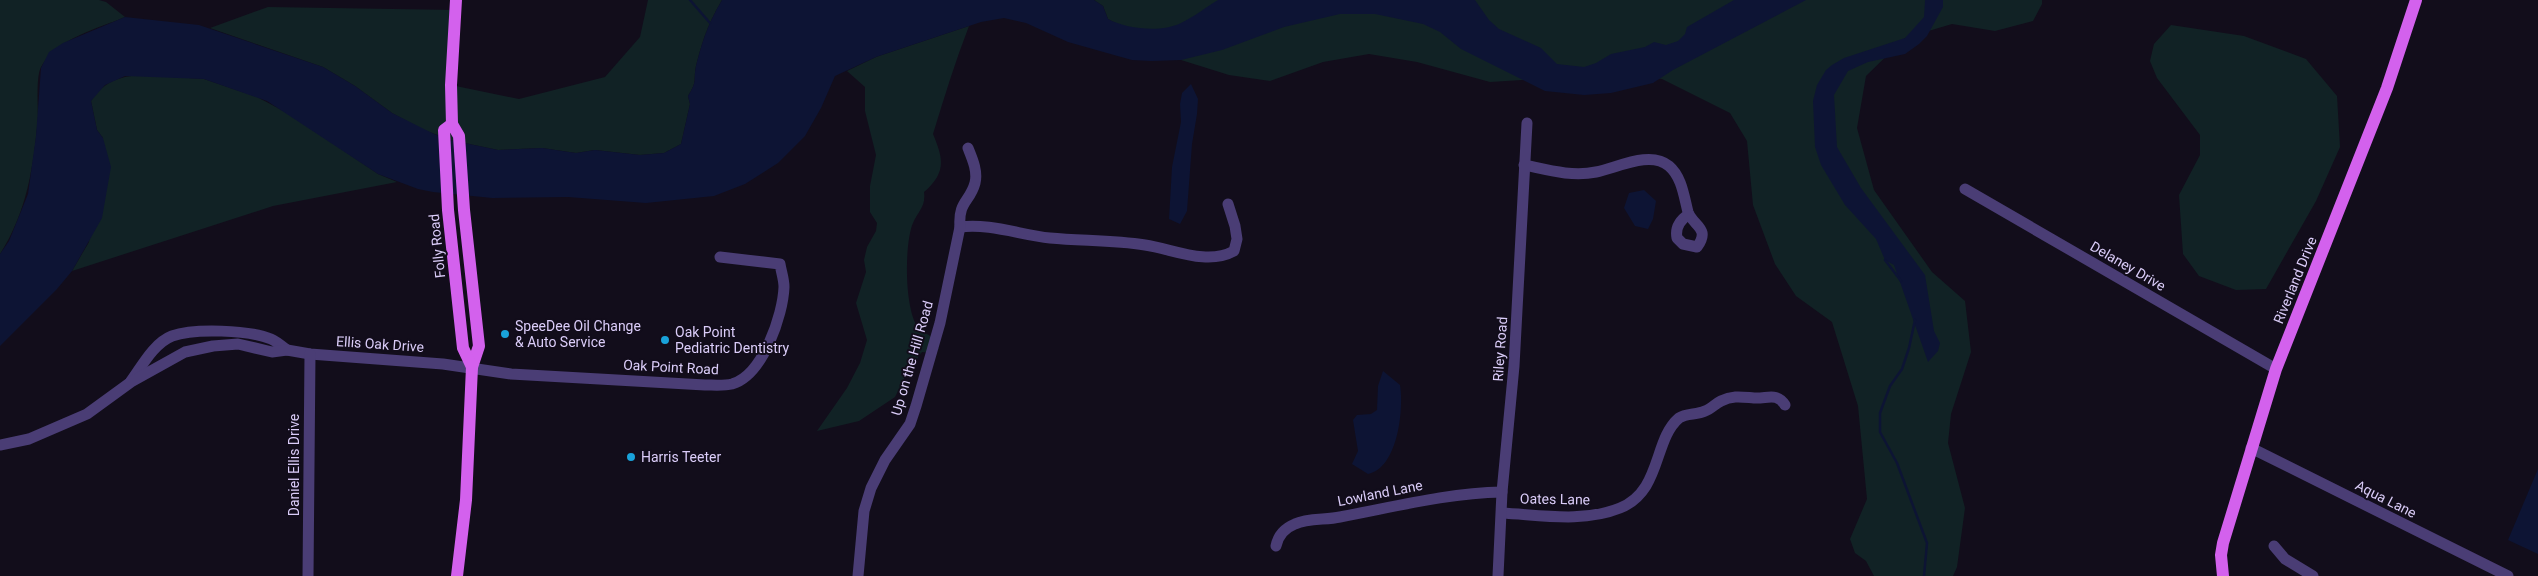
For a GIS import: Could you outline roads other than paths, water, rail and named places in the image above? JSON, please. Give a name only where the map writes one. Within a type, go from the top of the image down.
[{"type":"main road","name":"Folly Road","points":[[456,0],[451,85],[452,124],[459,136],[464,210],[480,346],[472,367],[466,500],[457,576]]},
{"type":"main road","name":"Riverland Drive","points":[[2223,576],[2221,555],[2251,448],[2276,369],[2387,88],[2416,0]]},
{"type":"main road","name":"Folly Road","points":[[452,124],[444,130],[448,210],[464,348],[472,367]]},
{"type":"street","name":"Riley Road","points":[[1498,576],[1502,492],[1514,366],[1527,124]]},
{"type":"street","name":"Up on the Hill Road","points":[[858,576],[864,511],[870,488],[885,460],[910,424],[940,323],[960,227],[959,212],[975,183],[975,166],[968,148]]},
{"type":"street","points":[[1524,165],[1570,174],[1595,172],[1640,161],[1656,161],[1669,166],[1675,174],[1689,214]]},
{"type":"street","name":"Delaney Drive","points":[[1965,189],[2276,369]]},
{"type":"street","points":[[960,227],[973,226],[1050,238],[1155,246],[1179,254],[1224,256],[1234,251],[1237,239],[1228,204]]},
{"type":"street","name":"Oak Point Road","points":[[472,367],[511,374],[705,385],[732,384],[757,364],[771,341],[781,311],[784,285],[780,264],[720,257]]},
{"type":"street","name":"Ellis Oak Drive","points":[[131,382],[156,348],[171,336],[198,331],[224,330],[271,339],[287,350]]},
{"type":"street","name":"Ellis Oak Drive","points":[[0,445],[29,439],[87,414],[131,382],[185,352],[213,346],[238,344],[272,352],[287,350],[310,354],[472,367]]},
{"type":"street","name":"Daniel Ellis Drive","points":[[308,576],[310,354]]},
{"type":"street","name":"Oates Lane","points":[[1502,513],[1575,517],[1621,508],[1638,495],[1652,476],[1669,430],[1680,417],[1705,412],[1722,401],[1737,396],[1757,398],[1773,396],[1782,399],[1785,405]]},
{"type":"street","name":"Aqua Lane","points":[[2251,448],[2508,576]]},
{"type":"street","name":"Lowland Lane","points":[[1276,546],[1277,539],[1287,528],[1297,523],[1467,493],[1502,492]]},
{"type":"street","points":[[2274,546],[2285,559],[2313,576]]},
{"type":"water","points":[[722,0],[1094,0],[1103,6],[1108,19],[1134,27],[1154,29],[1181,23],[1218,0],[1475,0],[1489,20],[1499,29],[1541,48],[1557,64],[1584,67],[1596,63],[1611,54],[1645,47],[1654,42],[1666,45],[1678,41],[1685,34],[1687,27],[1734,0],[1806,0],[1673,70],[1653,83],[1611,93],[1584,95],[1545,91],[1461,49],[1440,32],[1423,24],[1375,14],[1340,14],[1284,27],[1222,50],[1181,60],[1152,61],[1132,60],[1068,42],[1026,23],[1004,18],[981,22],[876,57],[835,76],[821,108],[805,136],[778,163],[745,184],[714,196],[646,203],[568,197],[492,198],[418,189],[378,174],[267,101],[204,79],[125,76],[105,85],[91,101],[97,130],[103,138],[111,167],[102,218],[72,271],[57,289],[0,346],[0,254],[9,241],[28,194],[36,136],[41,68],[49,52],[63,43],[125,17],[199,25],[323,67],[355,86],[392,113],[450,140],[498,150],[542,148],[576,153],[595,150],[640,155],[664,153],[681,144],[690,104],[688,96],[694,83],[696,66],[709,24]]},
{"type":"water","points":[[1925,0],[1943,0],[1943,7],[1927,36],[1905,54],[1868,62],[1848,71],[1834,95],[1837,147],[1861,188],[1925,275],[1934,331],[1940,343],[1938,351],[1928,362],[1894,265],[1885,260],[1876,239],[1845,205],[1821,165],[1815,147],[1813,101],[1817,85],[1826,70],[1832,65],[1844,58],[1905,38],[1924,17]]},
{"type":"water","points":[[1191,84],[1198,99],[1197,114],[1192,144],[1187,211],[1180,224],[1169,219],[1172,167],[1181,122],[1180,104],[1182,93]]},
{"type":"water","points":[[1644,190],[1656,201],[1653,219],[1648,229],[1635,226],[1624,208],[1629,193]]},
{"type":"water","points":[[1383,371],[1400,385],[1400,422],[1392,450],[1386,461],[1378,469],[1368,474],[1352,464],[1358,451],[1353,420],[1357,415],[1371,414],[1377,410],[1378,386]]},
{"type":"water","points":[[2538,469],[2538,554],[2508,540]]},
{"type":"waterway","points":[[690,0],[710,23]]},
{"type":"waterway","points":[[1885,260],[1901,281]]},
{"type":"waterway","points":[[1915,320],[1902,369],[1890,386],[1880,413],[1880,432],[1897,463],[1927,543],[1924,576]]},
{"type":"place","name":"SpeeDee Oil Change & Auto Service","points":[[505,334]]},
{"type":"place","name":"Oak Point Pediatric Dentistry","points":[[665,340]]},
{"type":"place","name":"Harris Teeter","points":[[631,457]]}]
